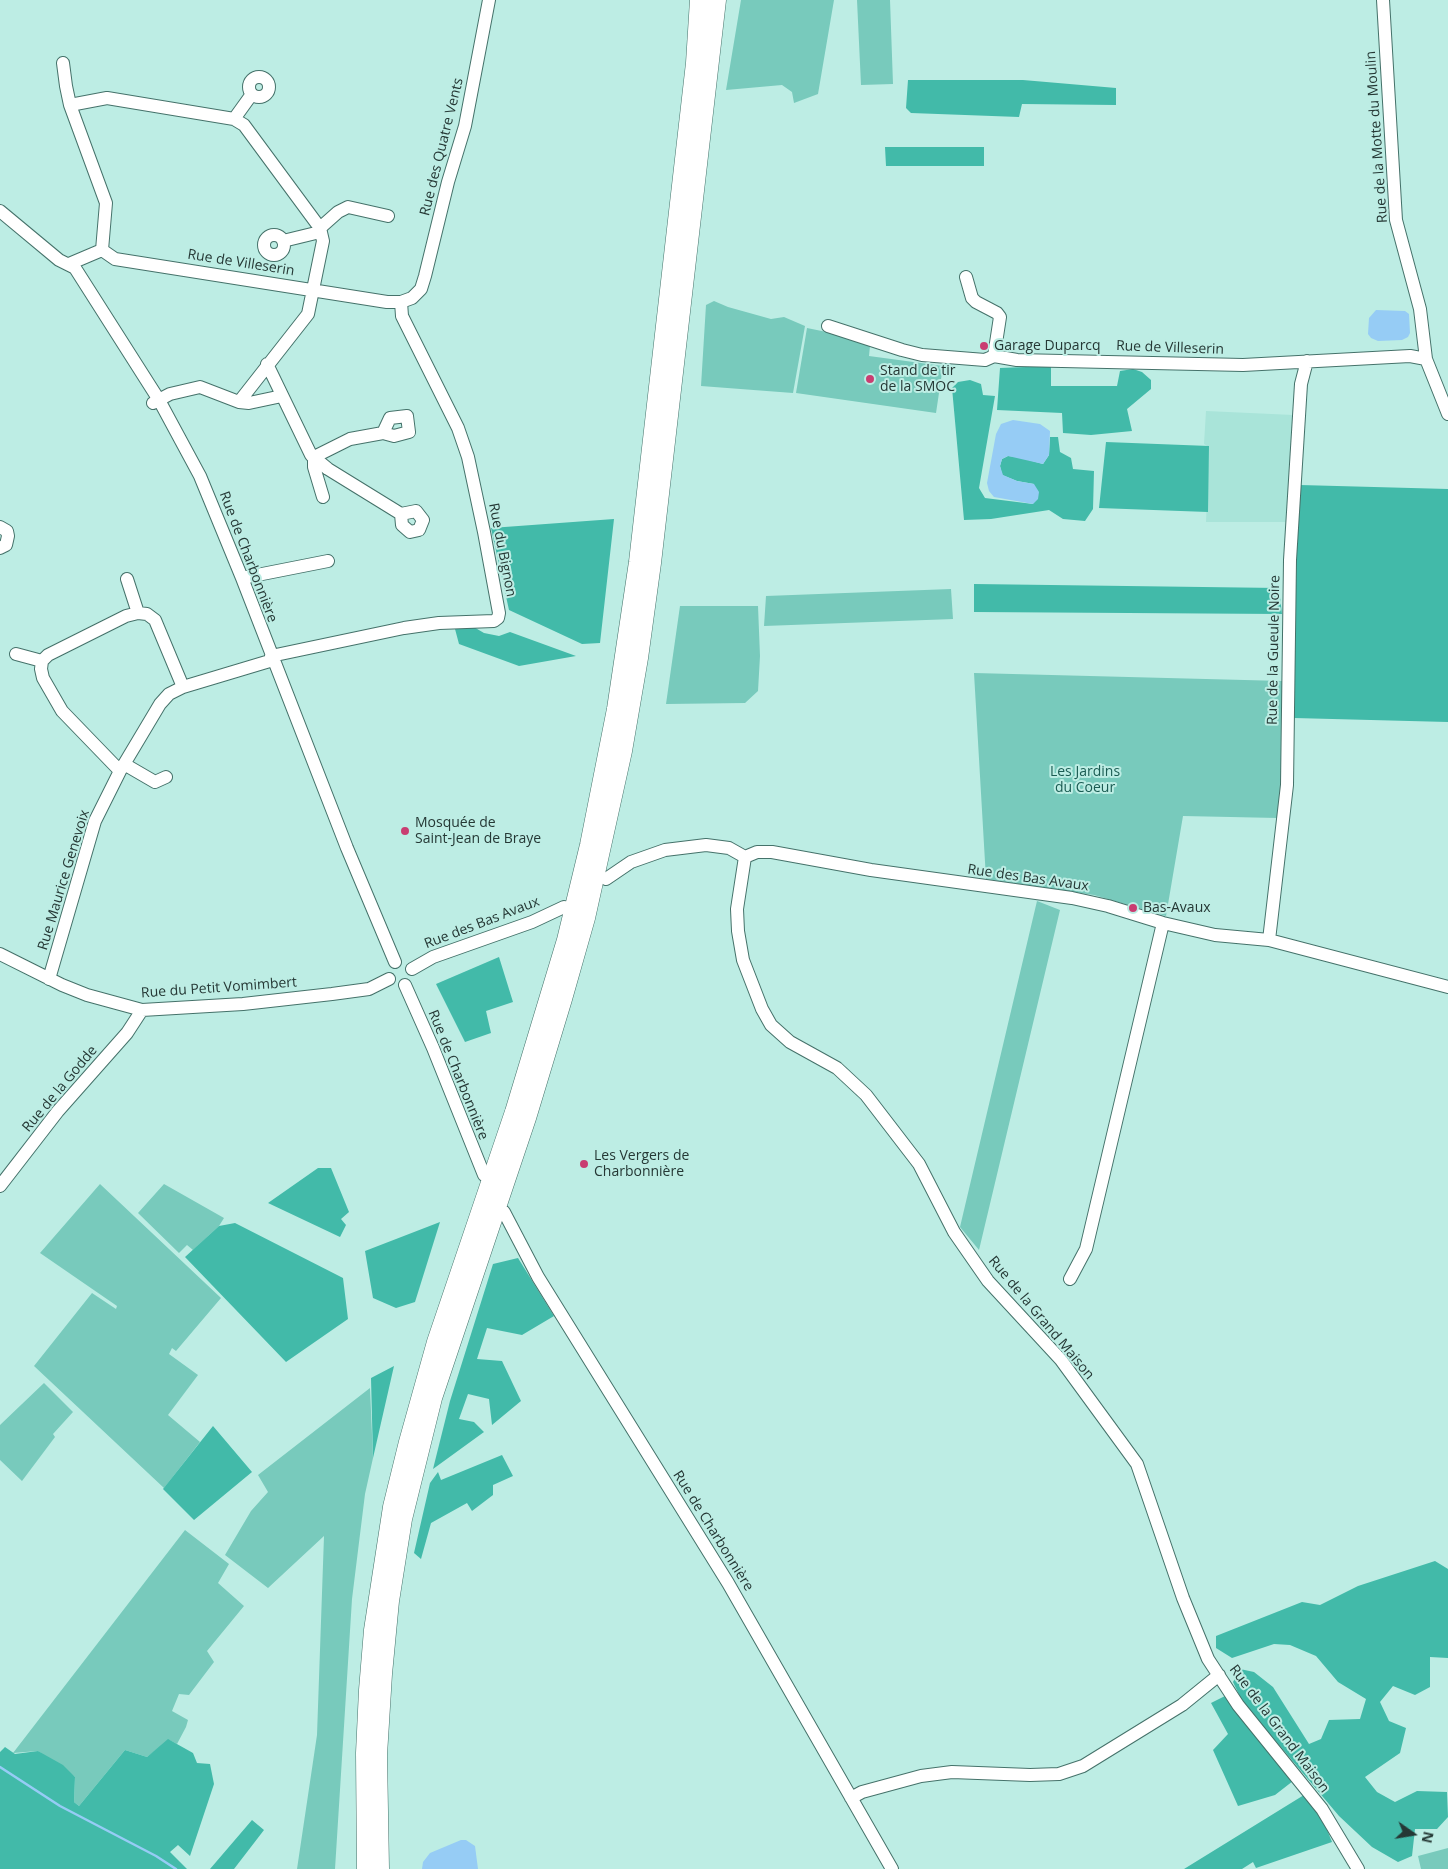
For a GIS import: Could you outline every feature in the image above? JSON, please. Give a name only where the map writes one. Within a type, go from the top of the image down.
[{"type":"highway","points":[[366,1869],[365,1753],[368,1690],[373,1630],[383,1556],[392,1508],[421,1394],[542,1022],[566,940],[602,781],[624,662],[637,571],[701,0]]},
{"type":"highway","points":[[380,1869],[378,1755],[383,1674],[390,1601],[404,1519],[433,1398],[527,1118],[563,1000],[586,918],[623,751],[639,658],[652,563],[717,0]]},
{"type":"street","name":"Rue des Quatre Vents","points":[[407,300],[421,289],[425,276],[448,182],[465,126],[489,0]]},
{"type":"street","name":"Rue de la Motte du Moulin","points":[[1383,0],[1396,220],[1420,309],[1426,359],[1448,414]]},
{"type":"street","points":[[64,63],[70,105],[105,198],[106,208],[102,250],[70,264]]},
{"type":"street","points":[[234,119],[252,94]]},
{"type":"street","points":[[70,105],[107,98],[234,119],[244,125],[320,230],[323,241],[308,314],[239,402]]},
{"type":"street","points":[[283,241],[320,230],[338,212],[348,207],[388,216]]},
{"type":"street","name":"Rue de Charbonnière","points":[[0,211],[59,260],[75,268],[200,476],[242,578],[347,848],[395,962]]},
{"type":"street","name":"Rue de Villeserin","points":[[102,250],[115,259],[313,289],[407,300]]},
{"type":"street","points":[[966,277],[970,292],[976,302],[990,308],[1000,317],[994,356]]},
{"type":"street","name":"Rue du Bignon","points":[[272,658],[404,628],[439,623],[494,621],[498,618],[499,613],[488,550],[468,458],[458,428],[402,316],[407,300]]},
{"type":"street","name":"Rue de Villeserin","points":[[828,326],[922,355],[985,360],[994,356],[1017,360],[1228,365],[1410,356],[1426,359]]},
{"type":"street","name":"Rue de la Gueule Noire","points":[[1269,940],[1287,785],[1290,560],[1301,384],[1307,361]]},
{"type":"street","points":[[267,364],[314,458],[328,469],[401,514]]},
{"type":"street","points":[[156,401],[170,394],[200,387],[239,402],[249,403],[282,396]]},
{"type":"street","points":[[314,458],[350,439],[383,433]]},
{"type":"street","points":[[314,458],[314,467],[323,497]]},
{"type":"street","points":[[0,527],[7,531],[8,536],[6,545],[0,548]]},
{"type":"street","points":[[242,578],[328,561]]},
{"type":"street","points":[[127,579],[138,612]]},
{"type":"street","points":[[166,777],[155,782],[122,768],[62,711],[43,678],[42,661],[48,655],[126,616],[138,612],[152,616],[155,620],[182,687]]},
{"type":"street","points":[[16,654],[42,661]]},
{"type":"street","name":"Rue Maurice Genevoix","points":[[49,979],[95,821],[122,768],[164,698],[182,687],[272,658]]},
{"type":"street","points":[[606,879],[632,862],[665,850],[706,845],[729,848],[745,857]]},
{"type":"street","name":"Rue des Bas Avaux","points":[[745,857],[757,852],[772,852],[872,870],[1072,898],[1108,906],[1163,924],[1215,935],[1269,940],[1448,987]]},
{"type":"street","name":"Rue de la Grand Maison","points":[[745,857],[737,909],[738,931],[743,960],[767,1017],[781,1036],[837,1068],[866,1095],[919,1164],[954,1232],[988,1281],[1061,1360],[1137,1464],[1183,1598],[1208,1659],[1238,1705],[1322,1809],[1358,1869]]},
{"type":"street","name":"Rue des Bas Avaux","points":[[412,969],[433,957],[532,922],[564,907]]},
{"type":"street","points":[[1070,1279],[1086,1249],[1163,924]]},
{"type":"street","name":"Rue du Petit Vomimbert","points":[[0,954],[49,979],[87,995],[142,1010],[243,1004],[332,994],[369,989],[389,979]]},
{"type":"street","points":[[395,962],[407,963],[412,969],[412,977],[405,985],[394,984],[389,979],[389,967],[395,962]]},
{"type":"street","name":"Rue de Charbonnière","points":[[405,985],[433,1048],[484,1175]]},
{"type":"street","name":"Rue de la Godde","points":[[0,1186],[58,1111],[127,1033],[142,1010]]},
{"type":"street","name":"Rue de Charbonnière","points":[[504,1212],[538,1277],[728,1583],[892,1869]]},
{"type":"street","points":[[851,1798],[921,1776],[952,1772],[1030,1775],[1059,1774],[1083,1766],[1182,1705],[1219,1675]]},
{"type":"shaded area","points":[[1206,411],[1293,415],[1286,522],[1206,522],[1209,447],[1204,444]]},
{"type":"green space","points":[[741,0],[834,0],[818,94],[794,103],[792,92],[782,85],[726,90]]},
{"type":"green space","points":[[857,0],[890,0],[893,84],[861,85]]},
{"type":"green space","points":[[908,80],[1023,80],[1116,88],[1116,105],[1022,104],[1019,117],[911,113],[906,108]]},
{"type":"green space","points":[[885,147],[984,147],[984,166],[886,166]]},
{"type":"green space","points":[[714,301],[728,307],[771,319],[784,317],[805,326],[793,393],[701,386],[706,305]]},
{"type":"green space","name":"Stand de tir de la SMOC","points":[[807,328],[851,337],[870,346],[869,356],[943,366],[936,413],[796,393]]},
{"type":"green space","points":[[1051,366],[1051,386],[1117,386],[1120,371],[1133,369],[1142,372],[1151,380],[1151,389],[1127,409],[1132,431],[1091,435],[1063,433],[1062,413],[997,410],[1000,368]]},
{"type":"green space","points":[[970,380],[981,384],[983,395],[995,396],[979,488],[985,498],[1033,504],[1034,484],[1017,481],[1002,475],[1000,466],[1002,459],[1008,456],[1018,457],[1043,464],[1049,455],[1050,437],[1058,437],[1060,452],[1071,458],[1073,469],[1094,471],[1093,509],[1085,521],[1063,519],[1049,510],[991,519],[964,520],[952,388],[958,382]]},
{"type":"green space","points":[[1106,442],[1209,446],[1208,512],[1099,508]]},
{"type":"green space","points":[[1300,485],[1448,489],[1448,722],[1294,718],[1297,521]]},
{"type":"green space","points":[[614,519],[600,643],[582,644],[509,610],[491,528]]},
{"type":"green space","points":[[974,584],[1279,588],[1282,614],[974,612]]},
{"type":"green space","points":[[951,589],[953,619],[764,626],[766,596]]},
{"type":"green space","points":[[680,606],[758,606],[760,656],[758,691],[745,703],[666,704]]},
{"type":"green space","points":[[472,626],[484,633],[499,636],[510,632],[576,656],[519,666],[459,644],[455,629]]},
{"type":"green space","name":"Les Jardins du Coeur","points":[[974,673],[1283,681],[1281,784],[1278,818],[1183,816],[1166,916],[1094,895],[986,879]]},
{"type":"green space","points":[[1037,901],[1060,910],[979,1250],[960,1227]]},
{"type":"green space","points":[[499,957],[513,1002],[486,1011],[491,1033],[465,1042],[436,984]]},
{"type":"green space","points":[[318,1168],[331,1168],[349,1212],[341,1219],[346,1225],[340,1237],[268,1203]]},
{"type":"green space","points":[[100,1184],[221,1298],[176,1351],[172,1348],[169,1354],[198,1375],[168,1415],[200,1442],[164,1488],[34,1366],[92,1293],[116,1309],[117,1306],[40,1253]]},
{"type":"green space","points":[[164,1184],[224,1218],[219,1226],[193,1250],[187,1245],[179,1253],[138,1213]]},
{"type":"green space","points":[[440,1222],[415,1302],[396,1308],[373,1298],[365,1251]]},
{"type":"green space","points":[[235,1223],[343,1278],[348,1319],[286,1362],[185,1257],[219,1226]]},
{"type":"green space","points":[[518,1258],[554,1316],[522,1335],[487,1328],[477,1359],[502,1361],[521,1401],[492,1425],[489,1399],[468,1394],[459,1419],[474,1422],[484,1432],[433,1469],[450,1401],[493,1264]]},
{"type":"green space","points":[[394,1366],[373,1458],[371,1378]]},
{"type":"green space","points":[[44,1383],[73,1412],[53,1434],[55,1437],[22,1481],[0,1460],[0,1425]]},
{"type":"green space","points":[[370,1388],[373,1458],[365,1494],[352,1599],[335,1869],[297,1869],[317,1735],[324,1536],[268,1588],[225,1555],[251,1511],[268,1492],[258,1475]]},
{"type":"green space","points":[[213,1426],[252,1472],[194,1520],[163,1489]]},
{"type":"green space","points":[[502,1455],[513,1476],[493,1485],[493,1495],[472,1511],[467,1503],[431,1523],[421,1559],[414,1553],[430,1483],[438,1472],[441,1480]]},
{"type":"green space","points":[[185,1530],[229,1564],[218,1583],[244,1606],[207,1651],[214,1662],[189,1695],[179,1694],[172,1711],[188,1720],[177,1744],[169,1740],[147,1757],[125,1750],[79,1806],[74,1802],[75,1777],[38,1751],[13,1753]]},
{"type":"green space","points":[[1435,1561],[1448,1569],[1448,1658],[1430,1657],[1430,1687],[1415,1695],[1393,1686],[1380,1702],[1389,1721],[1406,1728],[1400,1753],[1365,1777],[1377,1792],[1395,1802],[1417,1791],[1447,1792],[1448,1817],[1437,1829],[1415,1829],[1412,1856],[1398,1862],[1372,1847],[1339,1816],[1242,1701],[1233,1682],[1240,1669],[1254,1672],[1273,1687],[1309,1744],[1321,1739],[1329,1720],[1360,1719],[1366,1699],[1338,1682],[1316,1656],[1290,1645],[1274,1644],[1232,1658],[1216,1648],[1216,1636],[1302,1602],[1320,1605],[1358,1586]]},
{"type":"green space","points":[[1227,1695],[1293,1781],[1275,1795],[1238,1806],[1213,1750],[1228,1734],[1211,1703]]},
{"type":"green space","points":[[168,1739],[193,1753],[197,1763],[210,1764],[214,1784],[190,1856],[178,1845],[170,1852],[187,1869],[0,1869],[0,1752],[5,1747],[15,1754],[38,1751],[63,1765],[75,1777],[74,1802],[79,1806],[125,1750],[147,1757]]},
{"type":"green space","points":[[1304,1795],[1322,1817],[1332,1842],[1256,1868],[1253,1862],[1242,1869],[1184,1869]]},
{"type":"green space","points":[[252,1820],[264,1830],[234,1869],[210,1869]]},
{"type":"green space","points":[[1448,1848],[1448,1869],[1421,1869],[1418,1856]]},
{"type":"water","points":[[1376,310],[1405,311],[1409,314],[1410,333],[1408,337],[1402,340],[1378,341],[1371,338],[1368,334],[1369,318]]},
{"type":"water","points":[[1013,420],[1040,424],[1050,431],[1049,455],[1043,464],[1008,456],[1002,459],[1000,466],[1003,475],[1017,481],[1034,484],[1039,492],[1038,499],[1033,504],[994,497],[989,491],[987,483],[996,434],[1001,424]]},
{"type":"water","points":[[461,1840],[466,1840],[475,1846],[478,1869],[422,1869],[423,1862],[430,1853]]},
{"type":"waterway","points":[[0,1767],[60,1806],[156,1856],[176,1869]]},
{"type":"place","name":"Garage Duparcq","points":[[984,346]]},
{"type":"place","name":"Stand de tir de la SMOC","points":[[870,379]]},
{"type":"place","name":"Mosquée de Saint-Jean de Braye","points":[[405,831]]},
{"type":"place","name":"Bas-Avaux","points":[[1133,908]]},
{"type":"place","name":"Les Vergers de Charbonnière","points":[[584,1164]]}]
